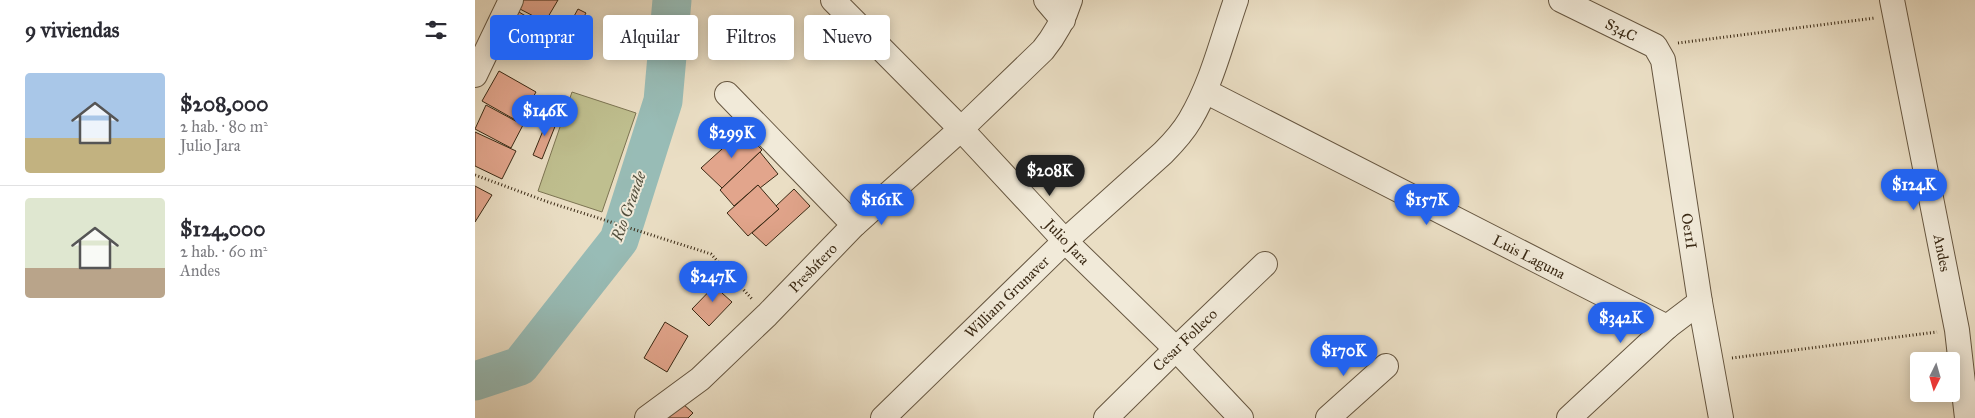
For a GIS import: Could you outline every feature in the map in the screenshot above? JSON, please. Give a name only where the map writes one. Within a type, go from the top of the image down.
[{"type":"street","name":"Julio Jara","points":[[833,0],[961,129],[1065,241],[1176,349],[1241,418]]},
{"type":"street","points":[[1046,0],[1067,10]]},
{"type":"street","name":"William Grunaver","points":[[883,418],[1065,241],[1173,142],[1190,121],[1205,91],[1236,0]]},
{"type":"street","name":"S34C","points":[[1561,0],[1655,46]]},
{"type":"street","points":[[475,75],[508,1]]},
{"type":"street","name":"Andes","points":[[1893,8],[1957,330],[1967,418]]},
{"type":"street","name":"Presbítero","points":[[647,418],[700,379],[767,315],[854,225],[961,129],[1043,50],[1053,37],[1067,10]]},
{"type":"street","name":"Oe11I","points":[[1655,46],[1663,60],[1667,78],[1700,302],[1721,418]]},
{"type":"street","name":"Luis Laguna","points":[[1205,91],[1667,328]]},
{"type":"street","points":[[727,94],[854,225]]},
{"type":"street","name":"Cesar Folleco","points":[[1106,418],[1265,264]]},
{"type":"street","points":[[1569,418],[1667,328],[1700,302]]},
{"type":"street","points":[[1328,418],[1387,366]]},
{"type":"path","points":[[1655,46],[1893,8]]},
{"type":"path","points":[[475,174],[548,202],[711,254],[767,315]]},
{"type":"path","points":[[1712,361],[1957,330]]},
{"type":"green space","points":[[572,92],[636,113],[602,212],[538,191]]},
{"type":"building","points":[[523,0],[558,0],[549,15],[532,15],[518,8]]},
{"type":"building","points":[[514,9],[524,15],[511,15]]},
{"type":"building","points":[[578,9],[586,13],[585,15],[575,15]]},
{"type":"building","points":[[499,71],[536,92],[519,122],[482,101]]},
{"type":"building","points":[[486,105],[523,125],[511,148],[475,129]]},
{"type":"building","points":[[549,116],[558,119],[542,159],[533,155]]},
{"type":"building","points":[[743,130],[762,150],[722,188],[701,168]]},
{"type":"building","points":[[475,132],[516,151],[502,179],[475,166]]},
{"type":"building","points":[[760,152],[778,174],[760,188],[758,185],[734,206],[720,190]]},
{"type":"building","points":[[758,185],[779,209],[748,236],[727,213]]},
{"type":"building","points":[[475,186],[492,195],[475,222]]},
{"type":"building","points":[[794,189],[810,206],[766,246],[752,233],[779,209],[776,206]]},
{"type":"building","points":[[722,278],[730,285],[722,293],[732,302],[709,326],[692,309]]},
{"type":"building","points":[[665,322],[688,336],[667,372],[644,358]]},
{"type":"building","points":[[682,403],[693,413],[688,418],[669,418],[668,417]]},
{"type":"waterway","name":"Rio Grande","points":[[475,381],[520,366],[619,240],[663,101],[672,0]]}]
